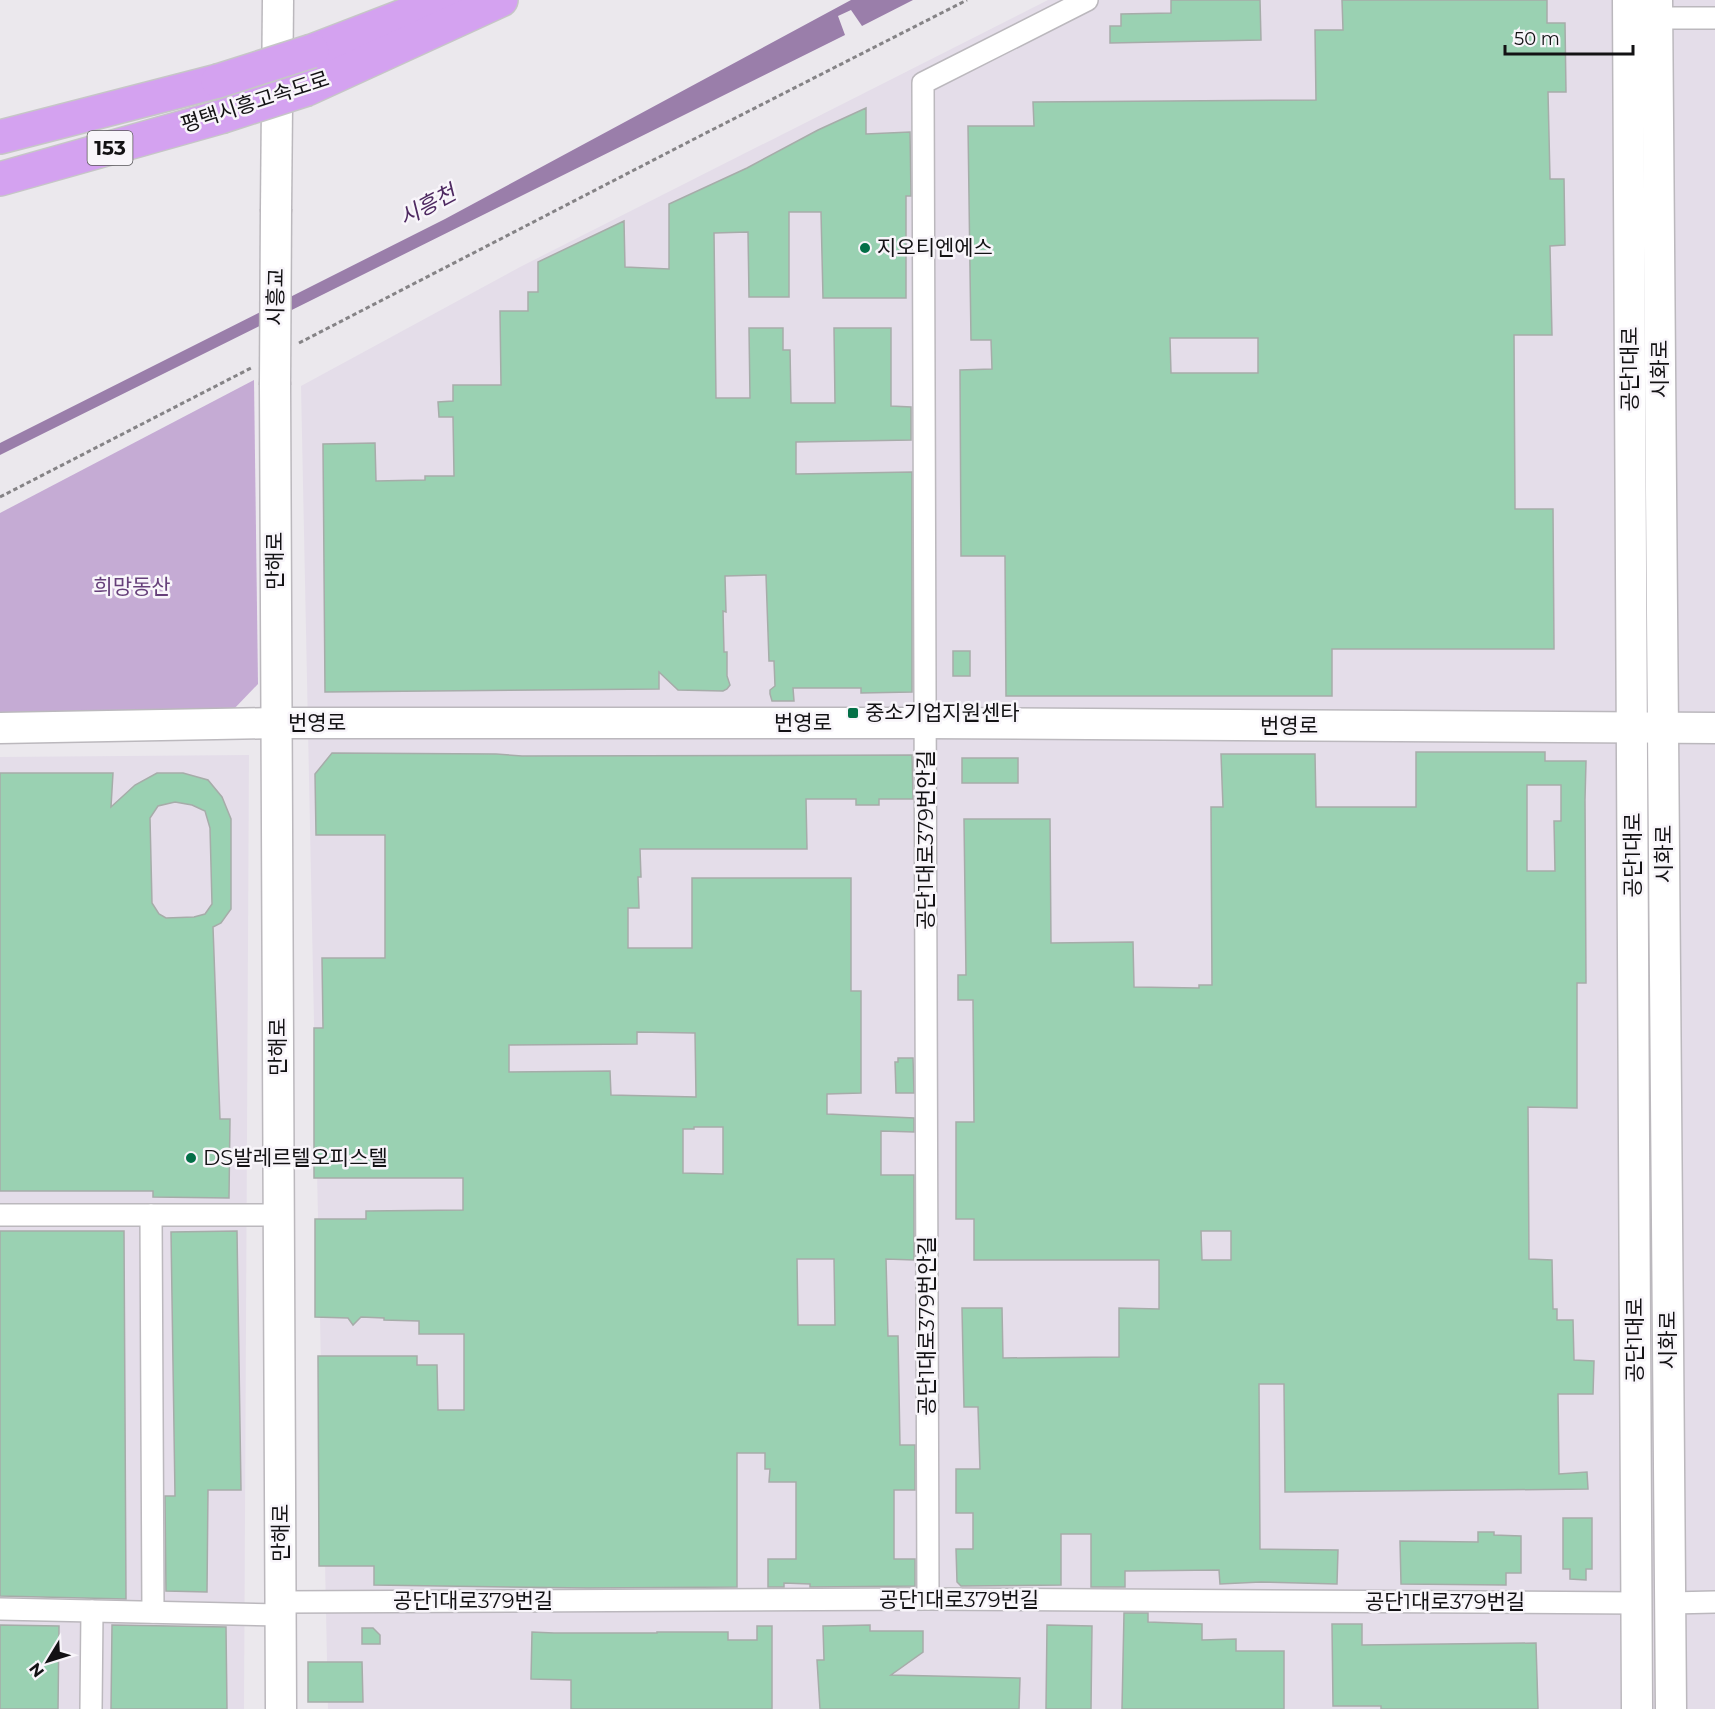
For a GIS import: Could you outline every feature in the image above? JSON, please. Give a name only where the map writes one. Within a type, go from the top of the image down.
[{"type":"highway","name":"평택시흥고속도로","points":[[0,137],[218,81],[312,51],[445,0]]},
{"type":"highway","name":"평택시흥고속도로","points":[[0,179],[220,117],[307,89],[501,0]]},
{"type":"street","name":"시흥교","points":[[264,376],[276,209],[278,0]]},
{"type":"street","name":"공단1대로379번안길","points":[[928,1599],[924,83],[1087,0]]},
{"type":"street","name":"공단1대로","points":[[1628,0],[1637,1709]]},
{"type":"street","points":[[1657,9],[1715,18]]},
{"type":"street","name":"시화로","points":[[1657,9],[1671,1709]]},
{"type":"street","name":"만해로","points":[[264,376],[276,723],[281,1709]]},
{"type":"street","name":"번영로","points":[[0,728],[276,723],[926,723],[1715,728]]},
{"type":"street","points":[[0,1215],[279,1215]]},
{"type":"street","points":[[151,1215],[153,1612]]},
{"type":"street","name":"공단1대로379번길","points":[[0,1609],[153,1612],[282,1608],[928,1599],[1637,1603]]},
{"type":"street","points":[[1671,1603],[1715,1602]]},
{"type":"street","points":[[91,1709],[92,1611]]},
{"type":"path","points":[[294,346],[700,135],[967,0]]},
{"type":"path","points":[[0,497],[264,376]]},
{"type":"shaded area","points":[[851,0],[913,0],[862,26],[851,10],[838,16],[845,35],[0,455],[0,443],[445,219]]},
{"type":"shaded area","points":[[1048,0],[1715,0],[1715,1709],[328,1709],[301,386],[522,266]]},
{"type":"shaded area","points":[[249,755],[244,1709],[0,1709],[0,757]]},
{"type":"green space","name":"희망동산","points":[[254,380],[258,684],[232,711],[0,715],[0,513]]},
{"type":"building","points":[[1171,0],[1260,0],[1261,40],[1110,43],[1110,26],[1121,26],[1121,14],[1171,13]]},
{"type":"building","points":[[1342,0],[1547,0],[1547,23],[1565,23],[1566,92],[1548,92],[1550,179],[1564,179],[1565,245],[1550,246],[1552,335],[1514,335],[1515,509],[1553,509],[1554,649],[1332,649],[1332,696],[1006,696],[1005,556],[961,556],[960,370],[992,369],[991,340],[971,340],[968,126],[1034,126],[1033,102],[1316,100],[1315,30],[1343,30]],"holes":[[[1170,338],[1258,338],[1258,373],[1171,373]]]},
{"type":"building","points":[[866,108],[866,134],[910,132],[911,196],[906,196],[906,298],[823,298],[821,212],[789,212],[789,297],[749,297],[748,232],[714,233],[716,398],[750,398],[749,328],[783,328],[783,350],[790,350],[791,403],[835,403],[834,328],[891,328],[891,406],[911,407],[911,440],[796,442],[796,474],[912,472],[912,692],[861,693],[861,688],[793,688],[794,701],[772,701],[770,690],[775,686],[774,661],[769,661],[766,575],[725,576],[724,652],[727,652],[727,676],[730,685],[723,691],[678,690],[659,672],[659,689],[325,692],[323,444],[375,443],[376,481],[425,480],[425,476],[454,476],[453,417],[439,417],[438,402],[453,401],[453,385],[501,385],[500,311],[528,311],[528,292],[538,292],[538,262],[624,221],[625,267],[669,269],[669,204],[747,168],[818,130]]},
{"type":"building","points":[[953,651],[970,651],[970,676],[953,676]]},
{"type":"building","points":[[1416,752],[1545,752],[1545,761],[1586,761],[1586,983],[1577,983],[1577,1108],[1528,1107],[1529,1259],[1552,1260],[1553,1309],[1557,1309],[1557,1320],[1573,1320],[1574,1360],[1594,1361],[1593,1394],[1558,1394],[1559,1474],[1587,1472],[1588,1489],[1285,1492],[1284,1384],[1259,1384],[1260,1549],[1338,1550],[1337,1584],[1261,1582],[1220,1584],[1219,1570],[1125,1571],[1125,1587],[1091,1587],[1091,1534],[1061,1534],[1061,1585],[961,1586],[957,1582],[956,1549],[973,1549],[973,1513],[956,1513],[956,1469],[980,1469],[978,1407],[964,1407],[962,1308],[1002,1308],[1003,1358],[1119,1357],[1119,1308],[1159,1309],[1159,1260],[974,1260],[974,1219],[956,1219],[956,1122],[974,1122],[973,1000],[958,1000],[958,975],[966,975],[964,819],[1050,819],[1051,943],[1133,942],[1134,987],[1199,988],[1199,985],[1212,985],[1211,807],[1223,807],[1221,754],[1315,754],[1316,807],[1416,807]],"holes":[[[1527,785],[1561,785],[1561,821],[1554,821],[1555,871],[1527,871]],[[1201,1231],[1231,1231],[1231,1260],[1202,1260]]]},
{"type":"building","points":[[332,753],[522,756],[912,755],[913,799],[879,799],[879,805],[856,805],[856,799],[806,799],[807,849],[640,849],[639,908],[628,908],[628,948],[692,948],[692,878],[851,878],[851,991],[861,991],[861,1093],[827,1094],[827,1114],[914,1118],[914,1132],[881,1131],[881,1175],[914,1175],[914,1260],[886,1259],[888,1336],[898,1336],[900,1445],[915,1445],[915,1490],[894,1490],[894,1559],[915,1559],[915,1586],[810,1587],[810,1584],[784,1583],[784,1587],[768,1587],[768,1559],[796,1559],[796,1482],[769,1482],[770,1469],[765,1469],[765,1453],[737,1453],[737,1587],[588,1588],[374,1585],[374,1566],[319,1566],[318,1356],[417,1356],[417,1365],[437,1365],[438,1410],[464,1410],[464,1334],[419,1334],[419,1321],[361,1317],[353,1325],[348,1318],[315,1317],[315,1219],[366,1219],[366,1211],[463,1210],[463,1178],[314,1178],[314,1028],[323,1028],[322,958],[385,958],[385,835],[316,835],[315,774]],"holes":[[[637,1032],[695,1033],[696,1097],[611,1095],[610,1071],[509,1072],[509,1045],[637,1044]],[[694,1127],[723,1127],[723,1174],[683,1173],[683,1129],[694,1129]],[[797,1259],[834,1259],[835,1325],[798,1325]]]},
{"type":"building","points":[[962,758],[1018,758],[1018,783],[962,783]]},
{"type":"building","points":[[0,773],[113,773],[111,807],[135,785],[157,773],[183,773],[208,780],[222,797],[231,819],[231,909],[221,923],[213,927],[220,1119],[230,1119],[229,1198],[153,1197],[153,1191],[0,1191]],"holes":[[[175,802],[192,805],[205,811],[210,828],[212,904],[205,914],[194,917],[166,918],[159,914],[152,903],[150,818],[158,806]]]},
{"type":"building","points":[[898,1058],[913,1058],[914,1093],[896,1093],[895,1062],[898,1062]]},
{"type":"building","points":[[0,1231],[124,1231],[126,1599],[0,1596]]},
{"type":"building","points":[[237,1231],[241,1490],[208,1490],[207,1592],[166,1591],[165,1496],[175,1496],[171,1232]]},
{"type":"building","points":[[1563,1518],[1592,1518],[1592,1569],[1586,1569],[1586,1580],[1570,1579],[1570,1569],[1563,1569]]},
{"type":"building","points":[[1478,1532],[1521,1536],[1521,1573],[1506,1573],[1506,1585],[1401,1584],[1400,1541],[1478,1542]]},
{"type":"building","points":[[1124,1613],[1148,1613],[1148,1622],[1202,1624],[1202,1640],[1236,1639],[1236,1651],[1284,1651],[1284,1709],[1122,1709]]},
{"type":"building","points":[[1332,1624],[1362,1624],[1362,1645],[1536,1643],[1538,1709],[1381,1709],[1381,1706],[1333,1706]]},
{"type":"building","points":[[0,1625],[59,1626],[58,1709],[0,1709]]},
{"type":"building","points":[[112,1625],[226,1627],[227,1709],[111,1709]]},
{"type":"building","points":[[870,1625],[870,1631],[923,1631],[923,1652],[891,1675],[1020,1678],[1019,1709],[820,1709],[817,1660],[824,1660],[823,1626]]},
{"type":"building","points":[[1047,1625],[1092,1626],[1091,1709],[1046,1709]]},
{"type":"building","points":[[757,1626],[772,1626],[772,1709],[571,1709],[571,1680],[531,1679],[532,1632],[728,1632],[728,1640],[757,1640]]},
{"type":"building","points":[[362,1628],[373,1628],[380,1635],[380,1644],[362,1644]]},
{"type":"building","points":[[308,1662],[362,1662],[363,1702],[308,1702]]},
{"type":"place","name":"지오티엔에스","points":[[865,248]]},
{"type":"place","name":"중소기업지원센타","points":[[853,713]]},
{"type":"place","name":"DS발레르텔오피스텔","points":[[191,1158]]},
{"type":"water label","name":"시흥천","points":[[427,205]]}]
